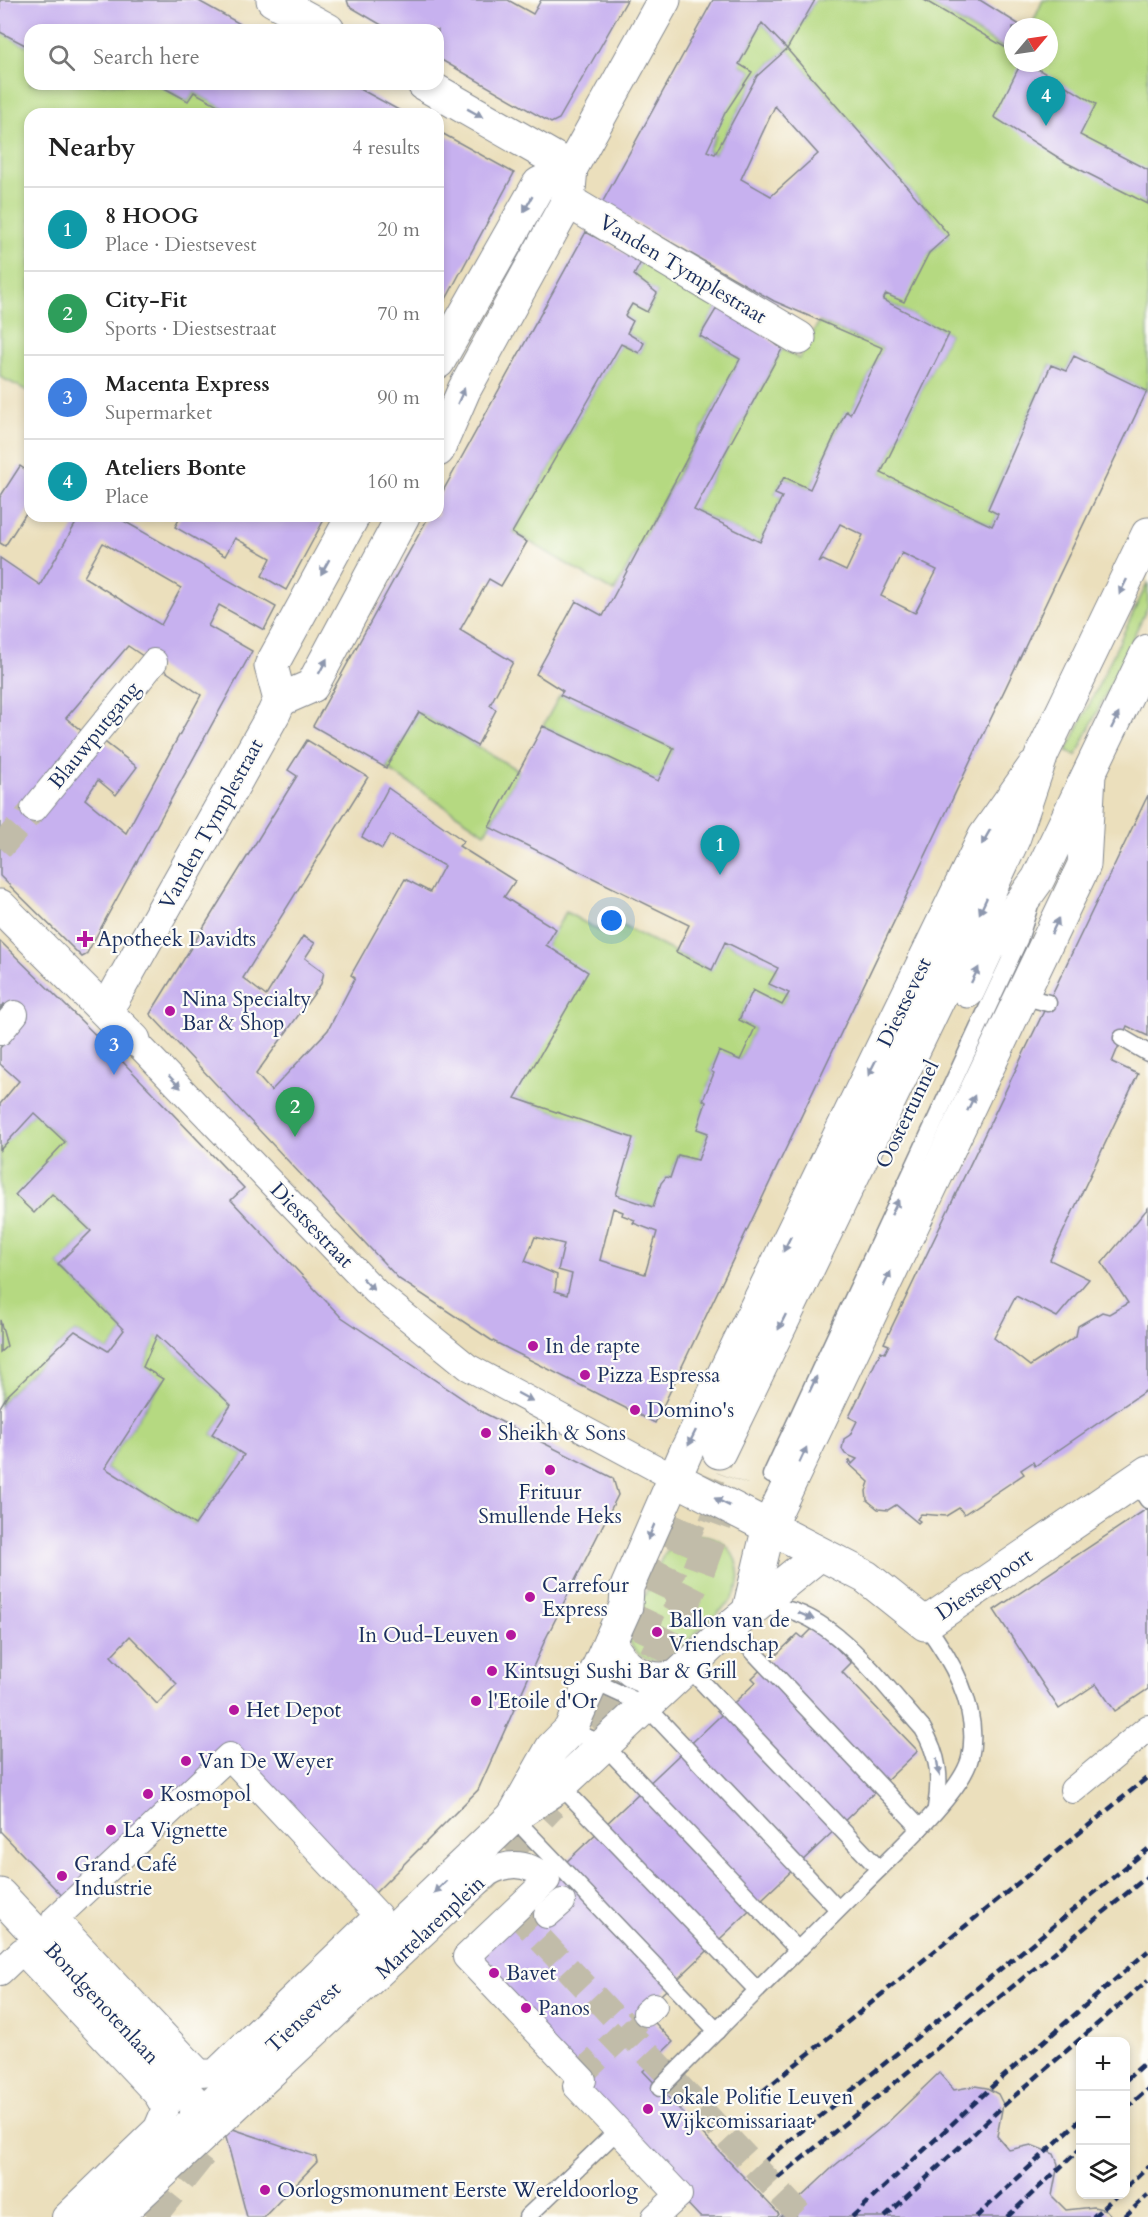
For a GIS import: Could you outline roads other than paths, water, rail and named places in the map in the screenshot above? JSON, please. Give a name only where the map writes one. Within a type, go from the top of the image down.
[{"type":"street","points":[[273,0],[314,15]]},
{"type":"street","points":[[444,436],[464,390],[568,201],[571,168],[664,0]]},
{"type":"street","points":[[434,90],[571,168]]},
{"type":"street","points":[[444,351],[539,184],[571,168]]},
{"type":"street","name":"Vanden Tymplestraat","points":[[568,201],[799,338]]},
{"type":"street","points":[[350,522],[271,666],[280,700],[312,686],[400,522]]},
{"type":"street","name":"Diestsevest","points":[[674,1478],[985,836],[1042,754],[1148,534]]},
{"type":"street","points":[[739,1619],[769,1527],[1035,1000],[1084,865],[1089,774],[1148,651]]},
{"type":"street","name":"Blauwputgang","points":[[34,809],[154,662]]},
{"type":"street","name":"Vanden Tymplestraat","points":[[105,1009],[114,997],[280,700]]},
{"type":"street","name":"Oostertunnel","points":[[1042,754],[1014,837],[728,1457],[987,950],[1038,879],[1089,774]]},
{"type":"street","name":"Diestsestraat","points":[[0,906],[51,969],[105,1009],[376,1292],[468,1367],[674,1478]]},
{"type":"street","points":[[674,1478],[769,1527]]},
{"type":"street","name":"Tiensevest","points":[[551,1778],[552,1748],[570,1730],[627,1606],[627,1587],[674,1478]]},
{"type":"street","name":"Diestsepoort","points":[[769,1527],[866,1577],[925,1624],[1144,1485]]},
{"type":"street","points":[[739,1619],[820,1554]]},
{"type":"street","name":"Tiensevest","points":[[94,2217],[482,1847],[551,1778],[603,1744],[739,1619]]},
{"type":"street","points":[[610,1642],[619,1660],[640,1676],[680,1672]]},
{"type":"street","points":[[1072,1790],[1148,1728]]},
{"type":"street","name":"Martelarenplein","points":[[229,1756],[378,1915],[215,2072],[200,2073],[55,1919],[229,1756]]},
{"type":"street","name":"Martelarenplein","points":[[120,2217],[488,1873],[506,1865],[525,1866],[547,1880],[466,1957],[583,2080],[576,2086],[680,2195],[655,2217]]},
{"type":"street","name":"Bondgenotenlaan","points":[[0,1895],[203,2112]]},
{"type":"street","points":[[0,1972],[22,1951],[157,2095],[165,2109],[157,2128],[65,2217]]},
{"type":"lane","points":[[771,1475],[1019,940],[1038,879]]},
{"type":"lane","points":[[1122,1038],[1148,1053]]},
{"type":"lane","points":[[920,1828],[739,1619],[767,1607],[795,1611],[833,1631],[923,1729],[932,1744],[940,1772],[936,1809]]},
{"type":"lane","points":[[660,2088],[920,1828],[965,1772],[970,1757],[971,1733],[961,1684],[945,1653],[925,1624]]},
{"type":"lane","points":[[680,1672],[879,1869]]},
{"type":"lane","points":[[593,1681],[645,1705],[838,1909]]},
{"type":"lane","points":[[570,1730],[603,1744],[798,1950]]},
{"type":"lane","points":[[551,1778],[757,1990]]},
{"type":"lane","points":[[513,1817],[717,2031]]},
{"type":"lane","points":[[527,2217],[618,2130]]},
{"type":"tunnel","points":[[0,848],[34,809]]},
{"type":"tunnel","points":[[558,1762],[597,1723],[672,1564],[719,1452]]},
{"type":"tunnel","points":[[633,1702],[696,1577],[732,1478]]},
{"type":"tunnel","points":[[471,1884],[483,1876],[551,1804]]},
{"type":"tunnel","points":[[514,1911],[802,2217]]},
{"type":"tunnel","points":[[579,2076],[638,2020]]},
{"type":"tunnel","points":[[149,2217],[208,2143]]},
{"type":"railway","points":[[752,2100],[1148,1777]]},
{"type":"railway","points":[[766,2160],[1148,1849]]},
{"type":"railway","points":[[778,2178],[1148,1876]]},
{"type":"railway","points":[[852,2217],[996,2083],[1148,1951]]},
{"type":"railway","points":[[885,2217],[1003,2106],[1148,1980]]},
{"type":"railway","points":[[1130,2076],[1148,2060]]},
{"type":"railway","points":[[1130,2105],[1148,2089]]},
{"type":"railway","points":[[976,2217],[1076,2124]]},
{"type":"railway","points":[[1007,2217],[1076,2153]]},
{"type":"railway","points":[[1130,2183],[1148,2166]]},
{"type":"railway","points":[[1124,2217],[1148,2195]]},
{"type":"railway","points":[[1093,2217],[1113,2199]]},
{"type":"place","name":"Ateliers Bonte","points":[[1046,126]]},
{"type":"place","name":"8 HOOG","points":[[720,875]]},
{"type":"place","name":"Apotheek Davidts","points":[[85,939]]},
{"type":"place","name":"Nina Specialty Bar & Shop","points":[[170,1011]]},
{"type":"place","name":"Macenta Express","points":[[114,1075]]},
{"type":"place","name":"City-Fit","points":[[295,1137]]},
{"type":"place","name":"In de rapte","points":[[533,1346]]},
{"type":"place","name":"Pizza Espressa","points":[[585,1375]]},
{"type":"place","name":"Domino's","points":[[635,1410]]},
{"type":"place","name":"Sheikh & Sons","points":[[486,1433]]},
{"type":"place","name":"Frituur Smullende Heks","points":[[550,1470]]},
{"type":"place","name":"Carrefour Express","points":[[530,1597]]},
{"type":"place","name":"Ballon van de Vriendschap","points":[[657,1632]]},
{"type":"place","name":"In Oud-Leuven","points":[[511,1635]]},
{"type":"place","name":"Kintsugi Sushi Bar & Grill","points":[[492,1671]]},
{"type":"place","name":"l'Etoile d'Or","points":[[476,1701]]},
{"type":"place","name":"Het Depot","points":[[234,1710]]},
{"type":"place","name":"Van De Weyer","points":[[186,1761]]},
{"type":"place","name":"Kosmopol","points":[[148,1794]]},
{"type":"place","name":"La Vignette","points":[[111,1830]]},
{"type":"place","name":"Grand Café Industrie","points":[[62,1876]]},
{"type":"place","name":"Bavet","points":[[494,1973]]},
{"type":"place","name":"Panos","points":[[526,2008]]},
{"type":"place","name":"Lokale Politie Leuven Wijkcomissariaat","points":[[648,2109]]},
{"type":"place","name":"Oorlogsmonument Eerste Wereldoorlog","points":[[265,2190]]}]
